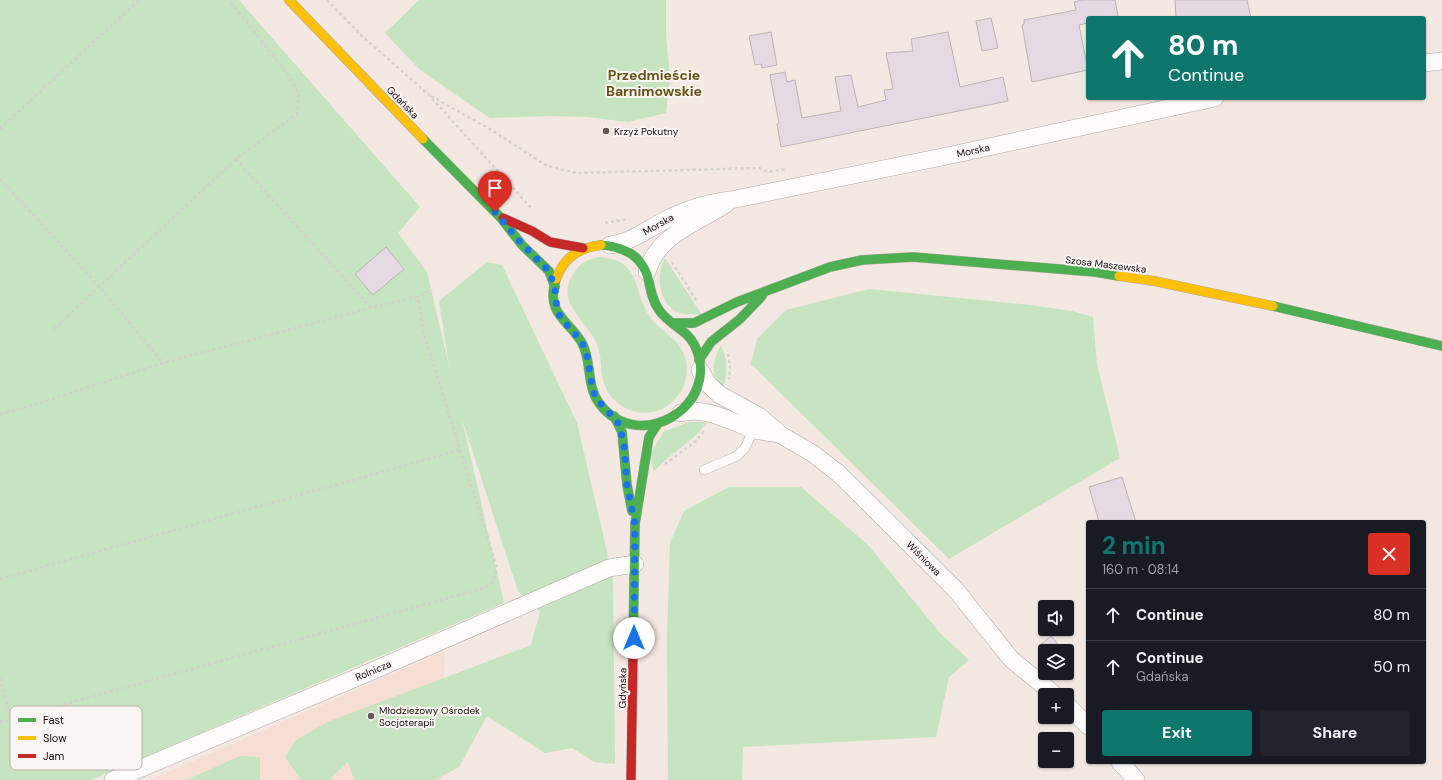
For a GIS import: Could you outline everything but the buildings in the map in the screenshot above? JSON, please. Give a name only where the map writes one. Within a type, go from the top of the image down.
[{"type":"main road","name":"Gdańska","points":[[290,0],[468,186],[501,218],[522,244],[549,271],[555,288]]},
{"type":"main road","name":"Gdańska","points":[[501,218],[532,231],[550,242],[563,246],[582,248]]},
{"type":"main road","points":[[610,245],[632,253],[638,258],[647,272],[655,303],[661,312],[688,335],[696,350],[700,365],[696,393],[691,402],[681,413],[657,425],[633,424],[614,416],[597,399],[593,391],[587,355],[577,336],[559,314],[555,303],[555,288],[559,272],[569,257],[582,248],[610,245]]},
{"type":"main road","name":"Szosa Maszewska","points":[[673,323],[687,324],[708,318],[737,302],[766,292],[810,273],[848,262],[913,257],[1095,272],[1154,281],[1243,299],[1442,346]]},
{"type":"main road","name":"Szosa Maszewska","points":[[700,365],[704,350],[719,334],[739,319],[766,292]]},
{"type":"main road","name":"Gdyńska","points":[[614,416],[622,432],[627,485],[635,524]]},
{"type":"main road","name":"Gdyńska","points":[[631,780],[635,524],[648,437],[657,425]]},
{"type":"street","points":[[1426,63],[1442,61]]},
{"type":"street","name":"Morska","points":[[610,245],[628,241],[650,228],[698,205],[731,200],[947,156],[1206,100]]},
{"type":"street","name":"Morska","points":[[647,272],[650,260],[661,246],[680,231],[731,200]]},
{"type":"street","name":"Wiśniowa","points":[[700,365],[708,384],[723,397],[757,423],[801,445],[838,473],[955,589],[1011,659],[1046,688]]},
{"type":"street","name":"Wiśniowa","points":[[681,413],[689,410],[700,411],[757,423]]},
{"type":"street","name":"Rolnicza","points":[[142,768],[363,675],[609,568],[635,564]]},
{"type":"street","points":[[1074,712],[1086,724]]},
{"type":"street","points":[[1122,764],[1136,780]]},
{"type":"street","name":"Rolnicza","points":[[113,780],[137,770]]},
{"type":"lane","points":[[704,470],[737,456],[745,448],[757,423]]},
{"type":"path","points":[[0,130],[139,0]]},
{"type":"path","points":[[54,329],[236,159],[296,114],[299,94],[288,75],[229,0]]},
{"type":"path","points":[[327,0],[361,35],[429,95],[534,211]]},
{"type":"path","points":[[429,95],[495,132],[547,166],[576,172],[760,168],[768,172],[791,168]]},
{"type":"path","points":[[236,159],[371,308]]},
{"type":"path","points":[[0,179],[99,286],[163,363]]},
{"type":"path","points":[[599,225],[638,218],[644,221],[650,228]]},
{"type":"path","points":[[661,246],[708,318]]},
{"type":"path","points":[[0,414],[34,405],[163,363],[418,296],[432,290]]},
{"type":"path","points":[[56,706],[481,589],[492,583],[497,568],[424,331],[418,296]]},
{"type":"path","points":[[719,334],[727,350],[730,367],[728,385],[723,397]]},
{"type":"path","points":[[664,465],[695,442],[715,415]]},
{"type":"path","points":[[0,579],[460,450]]},
{"type":"path","points":[[0,678],[10,711]]},
{"type":"path","points":[[0,722],[10,719]]},
{"type":"shaded area","name":"Młodzieżowy Ośrodek Socjoterapii","points":[[445,651],[442,780],[150,780]]},
{"type":"green space","points":[[0,0],[239,0],[420,207],[398,233],[427,272],[449,366],[439,301],[487,262],[502,265],[577,423],[613,577],[615,764],[594,762],[572,748],[545,753],[487,716],[459,767],[435,780],[354,780],[348,762],[329,780],[301,780],[285,757],[296,740],[327,722],[531,645],[540,612],[518,591],[462,419],[504,603],[142,758],[142,706],[10,706],[10,770],[114,770],[91,780],[0,780]]},
{"type":"green space","points":[[419,0],[666,0],[666,35],[670,77],[666,113],[628,122],[587,117],[550,116],[490,118],[420,70],[385,33]]},
{"type":"green space","points":[[601,257],[623,264],[630,271],[644,307],[650,317],[677,343],[685,356],[687,375],[680,393],[666,407],[657,411],[649,413],[632,411],[617,402],[611,396],[606,389],[603,380],[599,351],[596,342],[569,301],[567,293],[569,283],[576,269],[585,262]]},
{"type":"green space","points":[[665,258],[702,315],[677,312],[666,302],[660,287],[660,272]]},
{"type":"green space","points":[[869,289],[1030,305],[1072,311],[1093,317],[1097,365],[1120,458],[949,559],[751,364],[757,339],[786,310]]},
{"type":"green space","points":[[721,345],[726,362],[725,379],[722,390],[714,373],[715,358]]},
{"type":"green space","points":[[689,422],[707,422],[695,436],[660,465],[654,472],[650,455],[663,432]]},
{"type":"green space","points":[[729,487],[801,487],[868,545],[940,633],[969,660],[949,677],[936,737],[743,747],[742,780],[668,780],[667,638],[670,543],[684,511]]},
{"type":"green space","points":[[240,756],[260,757],[260,780],[186,780]]},
{"type":"traffic: fast","points":[[423,139],[501,218],[522,245],[549,271],[555,287]]},
{"type":"traffic: fast","points":[[556,279],[553,291],[553,300],[560,315],[582,343],[587,357],[592,389],[599,403],[615,418],[634,425],[654,424],[672,417],[687,404],[697,388],[701,368],[695,346],[692,340],[668,320],[657,307],[652,297],[646,273],[638,259],[632,254],[618,248],[601,245]]},
{"type":"traffic: fast","points":[[673,323],[694,323],[737,302],[830,267],[862,260],[913,257],[1095,272],[1119,276]]},
{"type":"traffic: fast","points":[[699,360],[711,342],[740,319],[762,296]]},
{"type":"traffic: fast","points":[[1273,306],[1442,346]]},
{"type":"traffic: fast","points":[[614,416],[622,432],[627,485],[632,511]]},
{"type":"traffic: fast","points":[[633,649],[635,524],[649,437],[657,425]]},
{"type":"traffic: slow","points":[[289,0],[423,139]]},
{"type":"traffic: slow","points":[[556,279],[563,265],[573,255],[586,248],[601,245]]},
{"type":"traffic: slow","points":[[1119,276],[1154,281],[1273,306]]},
{"type":"traffic: jam","points":[[503,218],[532,231],[550,242],[583,248]]},
{"type":"traffic: jam","points":[[631,780],[633,649]]},
{"type":"place","name":"Krzyż Pokutny","points":[[606,131]]},
{"type":"place","name":"Młodzieżowy Ośrodek Socjoterapii","points":[[371,716]]},
{"type":"district","name":"Przedmieście Barnimowskie","points":[[654,84]]},
{"type":"route","points":[[495,212],[522,244],[549,271],[553,278],[557,310],[561,318],[582,342],[587,355],[593,391],[597,399],[614,416],[622,432],[627,485],[635,524],[634,638]]}]
